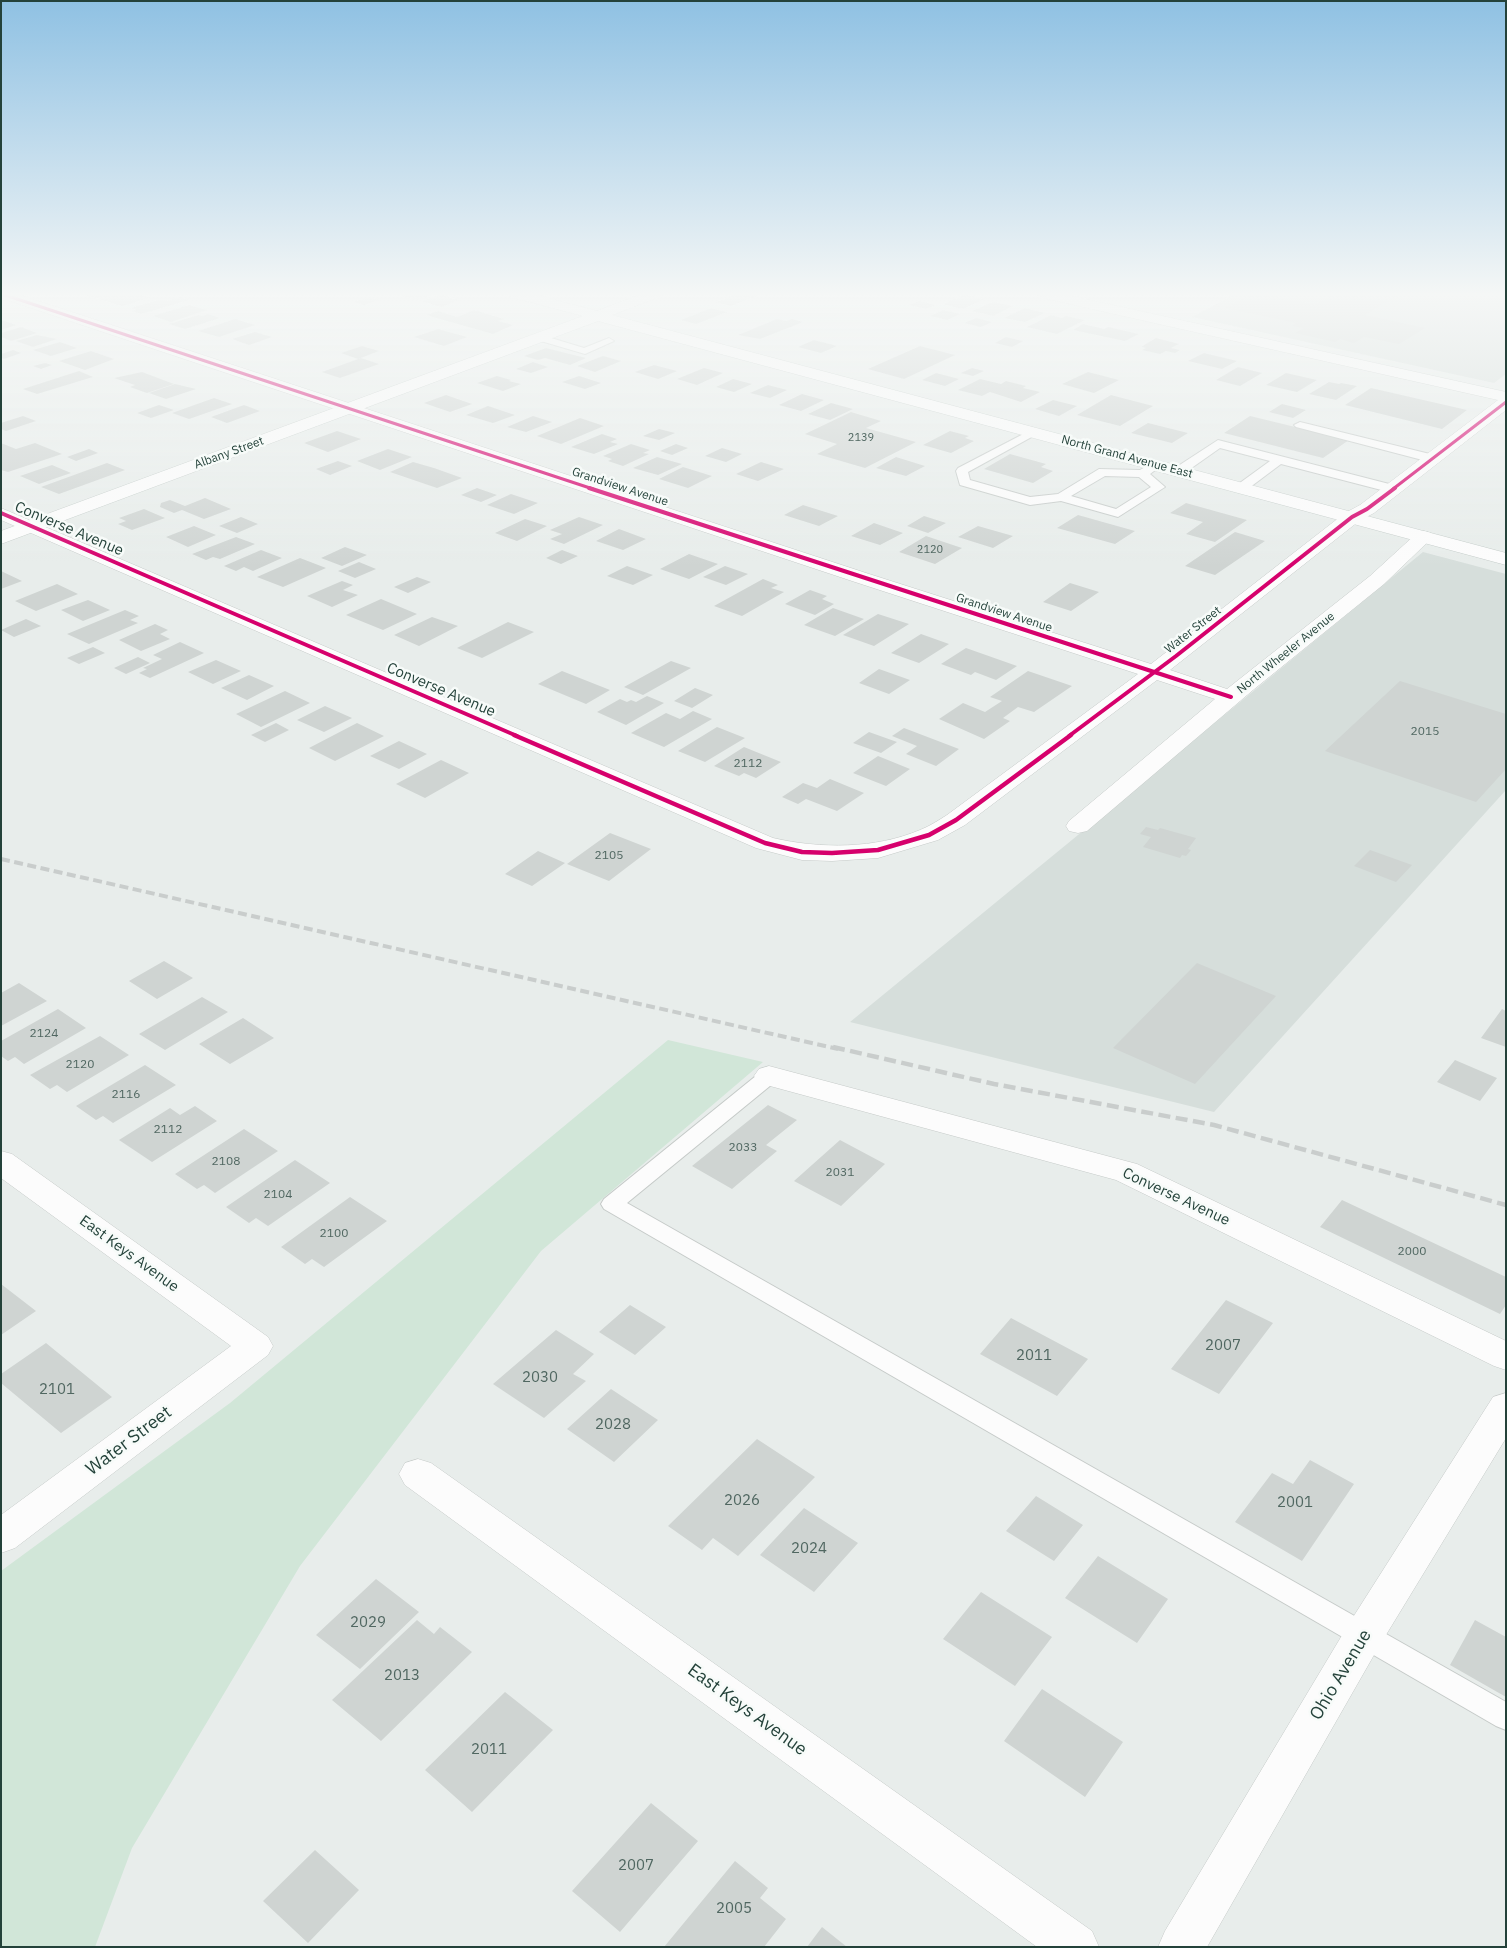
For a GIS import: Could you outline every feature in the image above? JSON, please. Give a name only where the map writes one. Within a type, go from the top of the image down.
[{"type":"street","name":"Grandview Avenue","points":[[280,385],[859,577],[1231,697]]},
{"type":"street","name":"Albany Street","points":[[1,538],[411,385]]},
{"type":"street","name":"North Grand Avenue East","points":[[857,385],[1034,432],[1149,469],[1179,471],[1505,558]]},
{"type":"street","points":[[1452,385],[1506,397]]},
{"type":"street","name":"Water Street","points":[[878,850],[930,835],[956,820],[1155,672],[1352,518],[1434,459],[1506,402]]},
{"type":"street","name":"Converse Avenue","points":[[1,513],[765,843],[802,852],[832,854],[878,850]]},
{"type":"street","name":"North Wheeler Avenue","points":[[1078,826],[1231,697],[1377,580],[1424,537]]},
{"type":"street","name":"Converse Avenue","points":[[769,1076],[1126,1172],[1506,1357]]},
{"type":"street","name":"East Keys Avenue","points":[[1,1162],[256,1346]]},
{"type":"street","name":"Water Street","points":[[1,1537],[256,1346]]},
{"type":"street","name":"Ohio Avenue","points":[[1181,1947],[1364,1634],[1506,1407]]},
{"type":"street","name":"East Keys Avenue","points":[[418,1474],[1076,1947]]},
{"type":"lane","points":[[1300,425],[1434,459]]},
{"type":"lane","points":[[1034,432],[962,471],[964,482],[1030,501],[1062,496],[1103,472],[1149,469],[1159,487],[1118,513],[1062,496]]},
{"type":"lane","points":[[1179,471],[1218,444],[1393,489]]},
{"type":"lane","points":[[1241,488],[1278,460]]},
{"type":"lane","points":[[769,1076],[612,1204],[1506,1717]]},
{"type":"shaded area","points":[[1423,552],[1506,574],[1506,790],[1214,1112],[850,1022]]},
{"type":"green space","points":[[668,1040],[763,1062],[541,1251],[300,1566],[132,1848],[95,1947],[1,1947],[1,1571],[230,1403]]},
{"type":"building","points":[[36,385],[67,385],[37,394],[23,389]]},
{"type":"building","points":[[135,385],[171,385],[147,393],[130,387]]},
{"type":"building","points":[[172,385],[196,389],[166,399],[149,393]]},
{"type":"building","points":[[483,385],[519,385],[503,391]]},
{"type":"building","points":[[572,385],[596,385],[585,389]]},
{"type":"building","points":[[720,385],[750,385],[734,392],[716,387]]},
{"type":"building","points":[[768,385],[787,390],[770,398],[750,393]]},
{"type":"building","points":[[968,385],[1022,385],[1026,386],[1023,388],[1040,392],[1021,402],[990,392],[982,396],[958,390]]},
{"type":"building","points":[[1065,385],[1110,385],[1094,393]]},
{"type":"building","points":[[1266,385],[1309,385],[1297,392]]},
{"type":"building","points":[[1324,385],[1357,386],[1336,400],[1309,394]]},
{"type":"building","points":[[1371,388],[1467,410],[1442,429],[1345,405]]},
{"type":"building","points":[[802,394],[824,400],[801,411],[779,405]]},
{"type":"building","points":[[446,395],[472,404],[450,412],[424,403]]},
{"type":"building","points":[[1111,395],[1153,406],[1120,426],[1077,415]]},
{"type":"building","points":[[214,398],[232,404],[189,419],[172,413]]},
{"type":"building","points":[[1053,400],[1077,406],[1059,416],[1035,409]]},
{"type":"building","points":[[831,403],[853,409],[830,420],[808,414]]},
{"type":"building","points":[[1282,404],[1306,410],[1293,418],[1269,412]]},
{"type":"building","points":[[159,405],[174,410],[151,418],[137,413]]},
{"type":"building","points":[[244,405],[260,411],[227,423],[211,417]]},
{"type":"building","points":[[488,406],[515,415],[493,423],[466,415]]},
{"type":"building","points":[[851,412],[881,421],[866,428],[916,442],[865,468],[817,454],[837,444],[805,434]]},
{"type":"building","points":[[23,416],[36,421],[6,431],[1,429],[1,423]]},
{"type":"building","points":[[533,416],[552,422],[526,432],[507,427]]},
{"type":"building","points":[[1250,416],[1349,440],[1323,458],[1224,433]]},
{"type":"building","points":[[580,418],[604,426],[561,444],[537,436]]},
{"type":"building","points":[[1148,423],[1188,433],[1172,443],[1131,433]]},
{"type":"building","points":[[659,429],[675,433],[659,440],[643,436]]},
{"type":"building","points":[[337,431],[361,439],[328,452],[304,443]]},
{"type":"building","points":[[950,431],[969,436],[965,438],[974,441],[951,453],[923,445]]},
{"type":"building","points":[[602,434],[617,439],[610,442],[618,444],[594,454],[571,447]]},
{"type":"building","points":[[1,443],[16,449],[35,443],[62,454],[8,472],[1,470]]},
{"type":"building","points":[[631,444],[650,450],[643,453],[649,454],[623,466],[608,461],[612,459],[603,456]]},
{"type":"building","points":[[676,444],[688,448],[672,455],[660,451]]},
{"type":"building","points":[[722,448],[742,454],[726,462],[705,456]]},
{"type":"building","points":[[89,449],[98,453],[76,461],[67,457]]},
{"type":"building","points":[[388,449],[412,457],[380,470],[357,461]]},
{"type":"building","points":[[1010,454],[1046,464],[1041,467],[1053,471],[1033,483],[984,469]]},
{"type":"building","points":[[657,457],[682,464],[658,475],[633,468]]},
{"type":"building","points":[[896,457],[925,466],[906,476],[876,468]]},
{"type":"building","points":[[338,461],[352,466],[330,475],[316,469]]},
{"type":"building","points":[[413,462],[462,478],[437,488],[390,472]]},
{"type":"building","points":[[761,462],[784,469],[758,481],[736,474]]},
{"type":"building","points":[[107,463],[125,470],[59,494],[41,487]]},
{"type":"building","points":[[52,465],[71,473],[39,484],[20,476]]},
{"type":"building","points":[[683,467],[712,476],[688,488],[659,479]]},
{"type":"building","points":[[477,488],[497,495],[481,502],[461,495]]},
{"type":"building","points":[[511,494],[538,503],[514,514],[487,505]]},
{"type":"building","points":[[205,498],[231,509],[204,519],[182,510],[174,513],[160,507],[161,503],[170,500],[185,506]]},
{"type":"building","points":[[1186,503],[1247,520],[1215,542],[1186,534],[1203,522],[1170,513]]},
{"type":"building","points":[[803,505],[838,516],[819,526],[784,515]]},
{"type":"building","points":[[144,509],[165,518],[132,530],[118,524],[126,521],[119,518]]},
{"type":"building","points":[[1078,515],[1135,531],[1115,544],[1057,528]]},
{"type":"building","points":[[924,516],[946,523],[928,533],[907,526]]},
{"type":"building","points":[[241,517],[258,524],[237,533],[219,526]]},
{"type":"building","points":[[579,517],[603,525],[564,544],[550,539],[562,534],[550,530]]},
{"type":"building","points":[[525,519],[547,526],[517,541],[495,533]]},
{"type":"building","points":[[874,523],[903,533],[880,545],[851,536]]},
{"type":"building","points":[[194,526],[216,535],[188,547],[166,537]]},
{"type":"building","points":[[978,526],[1013,536],[993,548],[958,537]]},
{"type":"building","points":[[619,529],[646,539],[623,550],[596,541]]},
{"type":"building","points":[[1235,532],[1265,541],[1215,575],[1185,566]]},
{"type":"building","points":[[926,536],[962,548],[935,564],[899,552]]},
{"type":"building","points":[[236,537],[255,544],[220,559],[213,557],[206,560],[192,554]]},
{"type":"building","points":[[345,547],[367,555],[342,566],[321,558]]},
{"type":"building","points":[[261,550],[282,558],[253,571],[244,567],[236,571],[224,566]]},
{"type":"building","points":[[562,550],[578,556],[561,564],[546,558]]},
{"type":"building","points":[[689,554],[718,564],[689,579],[660,569]]},
{"type":"building","points":[[300,558],[326,568],[283,587],[257,577]]},
{"type":"building","points":[[359,562],[376,569],[355,578],[338,571]]},
{"type":"building","points":[[627,566],[653,575],[633,585],[607,576]]},
{"type":"building","points":[[725,566],[748,574],[726,585],[703,577]]},
{"type":"building","points":[[1,571],[22,581],[1,589]]},
{"type":"building","points":[[417,577],[431,582],[408,593],[394,587]]},
{"type":"building","points":[[763,579],[778,585],[771,588],[784,592],[742,616],[714,606]]},
{"type":"building","points":[[342,581],[353,585],[343,590],[358,595],[332,607],[307,596]]},
{"type":"building","points":[[1070,583],[1099,592],[1071,611],[1043,602]]},
{"type":"building","points":[[57,584],[78,594],[36,611],[15,601]]},
{"type":"building","points":[[810,590],[827,596],[822,599],[834,604],[815,615],[785,604]]},
{"type":"building","points":[[381,599],[417,614],[383,630],[346,615]]},
{"type":"building","points":[[88,600],[110,610],[83,621],[61,610]]},
{"type":"building","points":[[833,608],[864,619],[835,636],[804,625]]},
{"type":"building","points":[[125,610],[139,616],[130,620],[138,623],[89,644],[67,634]]},
{"type":"building","points":[[878,614],[909,624],[874,646],[843,635]]},
{"type":"building","points":[[432,617],[458,626],[419,646],[394,635]]},
{"type":"building","points":[[26,619],[41,626],[14,637],[1,630]]},
{"type":"building","points":[[508,622],[534,632],[482,658],[457,648]]},
{"type":"building","points":[[155,624],[168,630],[160,634],[170,639],[141,651],[119,640]]},
{"type":"building","points":[[921,634],[949,644],[919,663],[891,653]]},
{"type":"building","points":[[180,642],[204,653],[150,678],[139,673],[147,669],[143,668],[162,659],[153,655]]},
{"type":"building","points":[[93,647],[105,653],[79,664],[67,658]]},
{"type":"building","points":[[966,648],[1017,666],[996,680],[975,672],[971,675],[941,664]]},
{"type":"building","points":[[138,657],[150,663],[126,674],[114,668]]},
{"type":"building","points":[[216,660],[241,671],[213,684],[188,672]]},
{"type":"building","points":[[671,661],[691,668],[643,695],[624,687]]},
{"type":"building","points":[[879,669],[910,680],[889,694],[859,683]]},
{"type":"building","points":[[562,671],[610,690],[586,704],[538,684]]},
{"type":"building","points":[[1028,671],[1072,686],[1034,712],[1018,707],[1003,718],[1010,721],[984,739],[939,719],[963,703],[985,712],[1002,701],[990,697]]},
{"type":"building","points":[[249,675],[274,686],[247,700],[221,688]]},
{"type":"building","points":[[1400,681],[1506,714],[1506,769],[1476,802],[1325,751]]},
{"type":"building","points":[[695,688],[713,695],[692,708],[674,701]]},
{"type":"building","points":[[285,691],[310,703],[261,727],[236,714]]},
{"type":"building","points":[[647,696],[664,703],[626,725],[597,712],[620,699],[627,702],[631,700],[636,702]]},
{"type":"building","points":[[325,706],[352,718],[324,732],[297,720]]},
{"type":"building","points":[[693,711],[712,719],[664,747],[631,733],[666,713],[680,719]]},
{"type":"building","points":[[276,723],[289,730],[265,742],[251,735]]},
{"type":"building","points":[[357,723],[384,736],[335,761],[309,748]]},
{"type":"building","points":[[717,727],[745,738],[705,762],[678,751]]},
{"type":"building","points":[[904,728],[959,749],[936,766],[906,754],[917,746],[892,736]]},
{"type":"building","points":[[869,732],[897,742],[881,753],[853,743]]},
{"type":"building","points":[[399,741],[427,754],[399,769],[370,756]]},
{"type":"building","points":[[744,747],[781,762],[756,778],[744,773],[739,776],[714,766]]},
{"type":"building","points":[[878,756],[910,769],[886,786],[853,773]]},
{"type":"building","points":[[441,760],[469,773],[425,798],[396,784]]},
{"type":"building","points":[[830,779],[864,793],[837,811],[806,799],[798,804],[782,797],[803,783],[817,788]]},
{"type":"building","points":[[1146,827],[1158,830],[1160,828],[1196,838],[1188,849],[1191,850],[1186,856],[1182,855],[1180,858],[1143,847],[1151,837],[1140,834]]},
{"type":"building","points":[[610,833],[651,849],[609,881],[567,864]]},
{"type":"building","points":[[1370,850],[1412,865],[1396,882],[1354,866]]},
{"type":"building","points":[[538,851],[565,863],[532,886],[505,874]]},
{"type":"building","points":[[164,961],[193,978],[157,999],[129,981]]},
{"type":"building","points":[[1197,963],[1276,996],[1195,1084],[1113,1048]]},
{"type":"building","points":[[19,983],[47,1001],[1,1026],[1,993]]},
{"type":"building","points":[[202,997],[228,1012],[165,1050],[139,1034]]},
{"type":"building","points":[[58,1009],[86,1028],[24,1064],[15,1057],[8,1061],[1,1056],[1,1041]]},
{"type":"building","points":[[1502,1009],[1506,1011],[1506,1047],[1481,1038]]},
{"type":"building","points":[[243,1018],[274,1038],[230,1064],[199,1044]]},
{"type":"building","points":[[100,1036],[129,1055],[67,1092],[57,1085],[50,1089],[30,1075]]},
{"type":"building","points":[[1455,1060],[1497,1078],[1480,1101],[1437,1082]]},
{"type":"building","points":[[145,1065],[176,1085],[113,1123],[103,1116],[96,1120],[76,1106]]},
{"type":"building","points":[[768,1105],[797,1120],[766,1145],[777,1151],[732,1189],[692,1166]]},
{"type":"building","points":[[195,1106],[217,1121],[152,1162],[119,1140],[170,1108],[180,1115]]},
{"type":"building","points":[[244,1129],[278,1151],[215,1193],[204,1185],[197,1189],[175,1174]]},
{"type":"building","points":[[840,1140],[885,1164],[841,1206],[794,1181]]},
{"type":"building","points":[[295,1160],[330,1183],[268,1226],[256,1218],[249,1223],[226,1207]]},
{"type":"building","points":[[350,1197],[387,1221],[324,1267],[312,1259],[305,1264],[281,1247]]},
{"type":"building","points":[[1342,1200],[1506,1277],[1506,1305],[1500,1314],[1320,1227]]},
{"type":"building","points":[[1,1284],[36,1311],[1,1335]]},
{"type":"building","points":[[1226,1300],[1273,1323],[1219,1394],[1171,1369]]},
{"type":"building","points":[[630,1305],[666,1327],[635,1355],[599,1332]]},
{"type":"building","points":[[1011,1318],[1088,1359],[1057,1396],[980,1354]]},
{"type":"building","points":[[556,1330],[594,1354],[573,1374],[586,1381],[544,1418],[493,1384]]},
{"type":"building","points":[[46,1343],[112,1397],[61,1433],[1,1383],[1,1374]]},
{"type":"building","points":[[611,1389],[658,1420],[614,1462],[567,1429]]},
{"type":"building","points":[[757,1439],[815,1477],[738,1556],[713,1538],[702,1550],[668,1526]]},
{"type":"building","points":[[1310,1460],[1354,1484],[1302,1561],[1235,1522],[1272,1473],[1293,1484]]},
{"type":"building","points":[[1036,1496],[1083,1525],[1054,1561],[1006,1531]]},
{"type":"building","points":[[804,1508],[858,1543],[814,1592],[760,1555]]},
{"type":"building","points":[[1098,1556],[1168,1599],[1137,1643],[1065,1598]]},
{"type":"building","points":[[376,1579],[419,1612],[360,1669],[316,1635]]},
{"type":"building","points":[[981,1592],[1052,1637],[1015,1686],[943,1639]]},
{"type":"building","points":[[417,1620],[434,1634],[440,1627],[472,1652],[381,1741],[332,1700]]},
{"type":"building","points":[[1475,1620],[1506,1637],[1506,1697],[1450,1665]]},
{"type":"building","points":[[1042,1689],[1123,1742],[1085,1797],[1004,1741]]},
{"type":"building","points":[[505,1692],[553,1730],[472,1812],[425,1770]]},
{"type":"building","points":[[651,1803],[698,1841],[620,1932],[572,1891]]},
{"type":"building","points":[[315,1850],[359,1890],[308,1943],[263,1901]]},
{"type":"building","points":[[735,1861],[768,1888],[760,1898],[786,1919],[764,1947],[664,1947]]},
{"type":"building","points":[[822,1927],[847,1947],[807,1947]]},
{"type":"railway","points":[[1,859],[838,1049]]},
{"type":"railway","points":[[833,1047],[994,1084],[1214,1125],[1506,1205]]},
{"type":"cycle path","points":[[277,385],[859,577],[1231,697]]},
{"type":"cycle path","points":[[1,513],[765,843],[802,852],[832,853],[878,850],[929,835],[956,820],[1176,656],[1352,517],[1367,509],[1434,459],[1506,402]]}]
